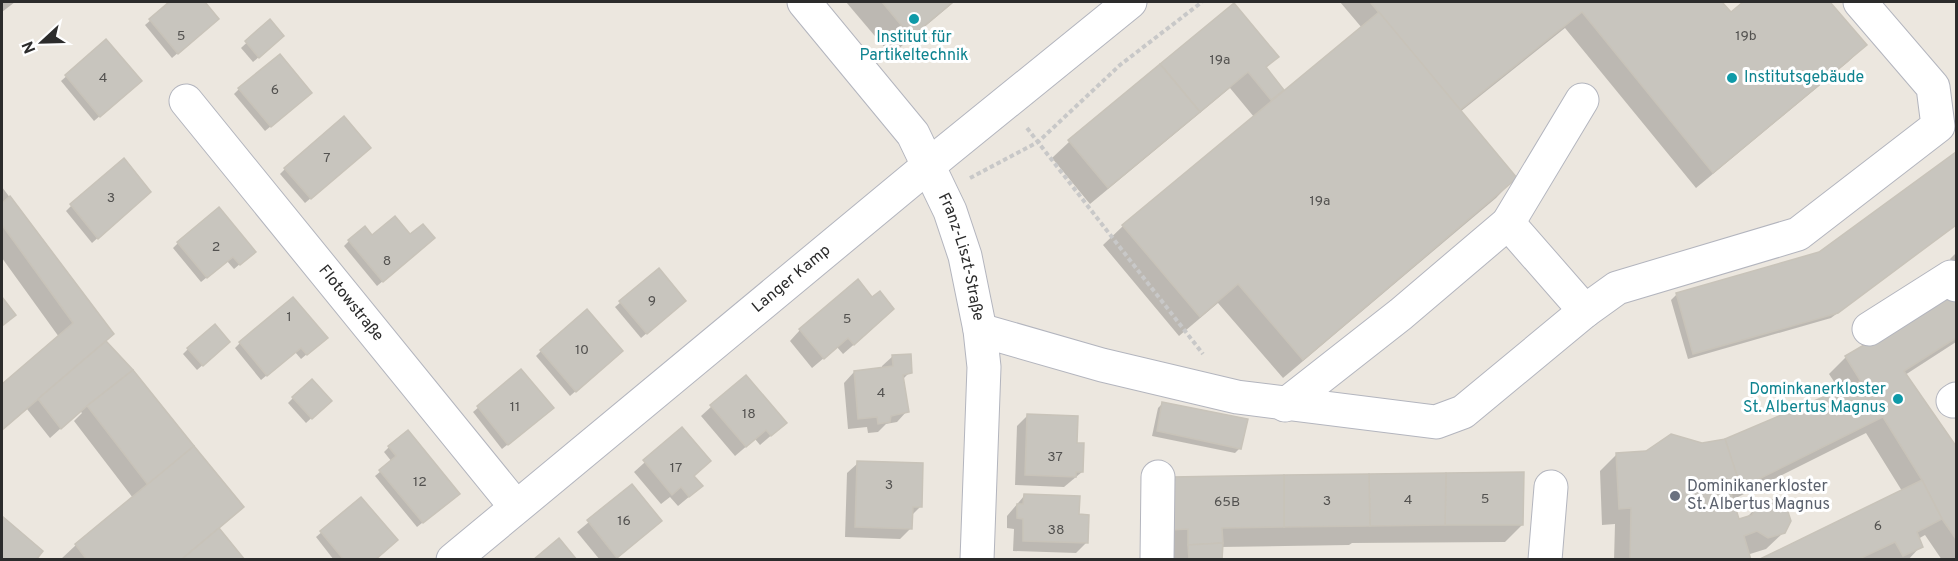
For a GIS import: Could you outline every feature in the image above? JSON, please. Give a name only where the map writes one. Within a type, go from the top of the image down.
[{"type":"street","name":"Franz-Liszt-Straße","points":[[804,2],[913,134],[950,211],[964,256],[980,330],[984,367],[977,560]]},
{"type":"street","name":"Langer Kamp","points":[[453,560],[1130,2]]},
{"type":"street","points":[[980,330],[1102,365],[1237,397],[1285,405],[1436,422],[1463,412],[1585,311],[1617,288],[1798,234],[1938,126],[1933,87],[1860,2]]},
{"type":"street","points":[[1285,405],[1401,314],[1508,223],[1581,100]]},
{"type":"street","name":"Flotowstraße","points":[[186,101],[516,507]]},
{"type":"street","points":[[1508,223],[1585,311]]},
{"type":"street","points":[[1869,329],[1951,277],[1956,285]]},
{"type":"street","points":[[1157,560],[1158,477]]},
{"type":"street","points":[[1545,560],[1551,487]]},
{"type":"path","points":[[1038,142],[1120,65],[1202,2]]},
{"type":"path","points":[[1008,102],[1237,397]]},
{"type":"building","points":[[169,2],[205,2],[219,19],[178,54],[149,19]]},
{"type":"building","name":"Institut für Partikeltechnik","points":[[882,2],[953,2],[911,37]]},
{"type":"building","name":"Institutsgebäude","points":[[1370,2],[1722,2],[1731,12],[1743,2],[1830,2],[1867,45],[1713,173],[1582,12],[1460,110]]},
{"type":"building","points":[[1234,3],[1279,57],[1266,67],[1284,90],[1271,100],[1248,72],[1200,112],[1160,64]]},
{"type":"building","points":[[1379,12],[1517,178],[1303,360],[1238,284],[1200,317],[1122,225]]},
{"type":"building","points":[[270,19],[284,36],[259,58],[245,41]]},
{"type":"building","points":[[106,39],[142,81],[100,117],[65,75]]},
{"type":"building","points":[[280,54],[312,93],[271,127],[238,88]]},
{"type":"building","points":[[1160,64],[1200,112],[1108,188],[1068,140]]},
{"type":"building","points":[[344,116],[371,148],[311,199],[284,168]]},
{"type":"building","points":[[1956,152],[1956,225],[1838,313],[1693,354],[1676,293],[1819,252]]},
{"type":"building","points":[[124,158],[151,192],[98,239],[70,204]]},
{"type":"building","points":[[10,196],[114,334],[2,430],[2,384],[73,323],[2,225],[2,203]]},
{"type":"building","points":[[219,207],[256,252],[240,265],[233,257],[207,278],[177,242]]},
{"type":"building","points":[[395,216],[410,234],[423,224],[435,238],[383,282],[348,240],[365,226],[372,235]]},
{"type":"building","points":[[659,268],[686,301],[647,334],[619,301]]},
{"type":"building","points":[[858,279],[872,297],[880,291],[894,309],[854,345],[848,338],[824,359],[799,329]]},
{"type":"building","name":"Dominkanerkloster St. Albertus Magnus","points":[[1956,291],[1956,338],[1904,371],[1956,446],[1956,539],[1845,356]]},
{"type":"building","points":[[2,297],[16,315],[2,326]]},
{"type":"building","points":[[293,297],[328,338],[307,355],[301,348],[267,376],[239,342]]},
{"type":"building","points":[[587,309],[623,351],[576,392],[540,350]]},
{"type":"building","points":[[215,324],[230,342],[203,366],[187,348]]},
{"type":"building","points":[[106,341],[133,370],[61,429],[38,399]]},
{"type":"building","points":[[911,354],[912,373],[903,375],[909,412],[891,416],[890,422],[878,424],[877,417],[858,419],[854,371],[893,366],[892,355]]},
{"type":"building","points":[[521,369],[554,408],[508,445],[477,406]]},
{"type":"building","points":[[133,370],[194,446],[148,485],[87,406]]},
{"type":"building","points":[[746,375],[787,423],[771,436],[766,430],[746,447],[710,405]]},
{"type":"building","points":[[312,379],[332,401],[312,419],[292,397]]},
{"type":"building","points":[[1861,381],[1883,417],[1741,488],[1725,439]]},
{"type":"building","points":[[1162,402],[1248,419],[1241,449],[1157,431]]},
{"type":"building","points":[[1027,414],[1078,416],[1077,443],[1084,443],[1083,472],[1076,472],[1076,477],[1025,475]]},
{"type":"building","points":[[682,427],[711,461],[694,476],[703,486],[689,497],[681,487],[672,495],[643,460]]},
{"type":"building","points":[[408,430],[460,494],[423,523],[379,470],[396,456],[388,446]]},
{"type":"building","name":"Dominikanerkloster St. Albertus Magnus","points":[[1671,434],[1702,443],[1725,439],[1741,488],[1731,493],[1739,519],[1752,515],[1758,504],[1775,499],[1786,506],[1791,521],[1785,533],[1768,538],[1757,531],[1744,536],[1751,560],[1630,560],[1631,508],[1619,509],[1616,453],[1646,451]]},
{"type":"building","points":[[194,446],[244,507],[181,560],[87,560],[75,544]]},
{"type":"building","points":[[857,461],[923,463],[922,507],[913,507],[912,529],[855,527]]},
{"type":"building","points":[[1524,472],[1523,525],[1445,525],[1446,473]]},
{"type":"building","points":[[1446,473],[1445,525],[1370,526],[1369,474]]},
{"type":"building","points":[[1369,474],[1370,526],[1284,527],[1284,475]]},
{"type":"building","points":[[1284,475],[1284,527],[1222,528],[1223,543],[1188,545],[1188,529],[1171,530],[1171,477]]},
{"type":"building","points":[[1922,480],[1942,519],[1917,532],[1923,547],[1903,556],[1895,542],[1857,560],[1758,560]]},
{"type":"building","points":[[632,484],[662,521],[617,558],[587,520]]},
{"type":"building","points":[[1024,494],[1080,496],[1079,514],[1089,515],[1088,543],[1023,541],[1023,519],[1017,518],[1017,504],[1023,504]]},
{"type":"building","points":[[361,497],[398,540],[375,560],[344,560],[320,531]]},
{"type":"building","points":[[2,516],[43,551],[36,560],[2,560]]},
{"type":"building","points":[[219,528],[245,560],[181,560]]},
{"type":"building","points":[[559,538],[577,560],[533,560]]},
{"type":"building","points":[[1223,543],[1222,560],[1189,560],[1188,545]]},
{"type":"place","name":"Institut für Partikeltechnik","points":[[914,19]]},
{"type":"place","name":"Institutsgebäude","points":[[1732,78]]},
{"type":"place","name":"Dominkanerkloster St. Albertus Magnus","points":[[1898,399]]},
{"type":"place","name":"Dominikanerkloster St. Albertus Magnus","points":[[1675,496]]}]
